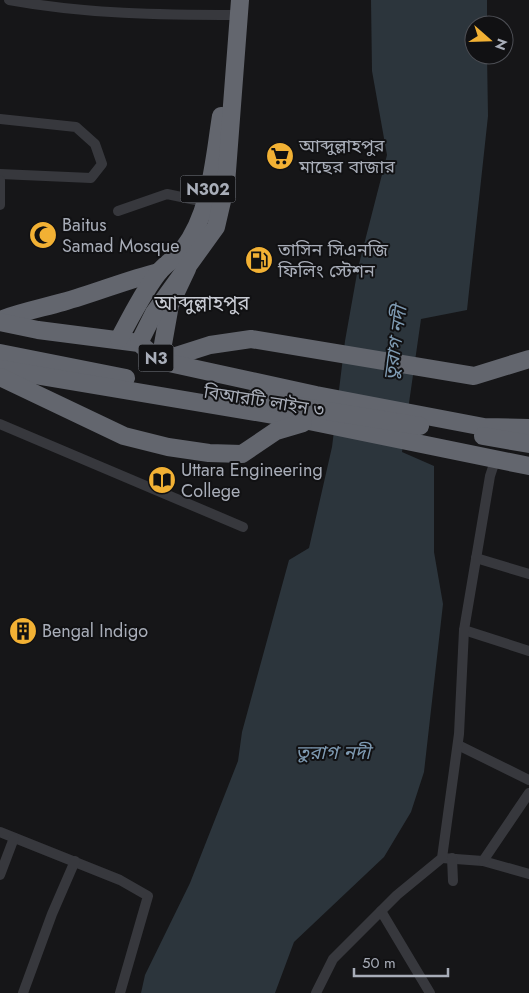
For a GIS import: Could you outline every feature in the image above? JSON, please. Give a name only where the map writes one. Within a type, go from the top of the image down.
[{"type":"highway","name":"N302","points":[[119,339],[137,305],[159,272],[183,249],[197,224],[205,202],[239,8]]},
{"type":"highway","name":"N302","points":[[139,343],[154,313],[216,227],[226,184],[239,8]]},
{"type":"highway","name":"N302","points":[[160,361],[170,305],[187,269]]},
{"type":"highway","points":[[0,321],[26,310],[64,302],[130,279],[159,272]]},
{"type":"highway","name":"N3","points":[[0,321],[38,330],[139,343],[160,361],[315,409],[475,455],[529,466]]},
{"type":"highway","points":[[160,361],[210,345],[250,339],[474,376],[529,359]]},
{"type":"highway","name":"বিআরটি লাইন ৩","points":[[0,354],[152,383],[529,444]]},
{"type":"highway","name":"N3","points":[[0,369],[105,386],[484,427],[529,428]]},
{"type":"highway","points":[[0,377],[124,436],[193,451],[242,454],[276,431],[315,409]]},
{"type":"street","points":[[9,0],[189,15],[239,8]]},
{"type":"street","points":[[0,119],[76,127],[95,144],[102,164],[91,178],[0,174]]},
{"type":"street","points":[[0,180],[0,206]]},
{"type":"street","points":[[118,211],[167,194],[205,202]]},
{"type":"street","points":[[0,424],[242,527]]},
{"type":"street","points":[[453,881],[447,858],[458,745],[464,630],[490,476],[496,458]]},
{"type":"street","points":[[476,558],[529,574]]},
{"type":"street","points":[[464,630],[529,651]]},
{"type":"street","points":[[458,745],[529,780]]},
{"type":"street","points":[[483,861],[529,793]]},
{"type":"street","points":[[0,832],[120,880],[148,896],[120,993]]},
{"type":"street","points":[[0,875],[14,838]]},
{"type":"street","points":[[316,993],[333,959],[382,911],[447,858],[483,861],[529,874]]},
{"type":"street","points":[[23,993],[74,861]]},
{"type":"street","points":[[382,911],[430,993]]},
{"type":"water","name":"তুরাগ নদী","points":[[371,0],[487,0],[487,15],[464,15],[464,65],[487,65],[488,116],[467,310],[421,319],[402,452],[434,466],[434,552],[443,604],[424,772],[411,812],[384,857],[294,942],[275,993],[141,993],[145,975],[190,883],[238,761],[242,732],[289,560],[309,548],[332,447],[345,341],[358,268],[387,155],[372,71]]},
{"type":"place","name":"আব্দুল্লাহপুর মাছের বাজার","points":[[280,156]]},
{"type":"place","name":"Baitus Samad Mosque","points":[[43,235]]},
{"type":"place","name":"তাসিন সিএনজি ফিলিং স্টেশন","points":[[259,260]]},
{"type":"place","name":"Uttara Engineering College","points":[[162,480]]},
{"type":"place","name":"Bengal Indigo","points":[[23,631]]},
{"type":"district","name":"আব্দুল্লাহপুর","points":[[202,303]]}]
